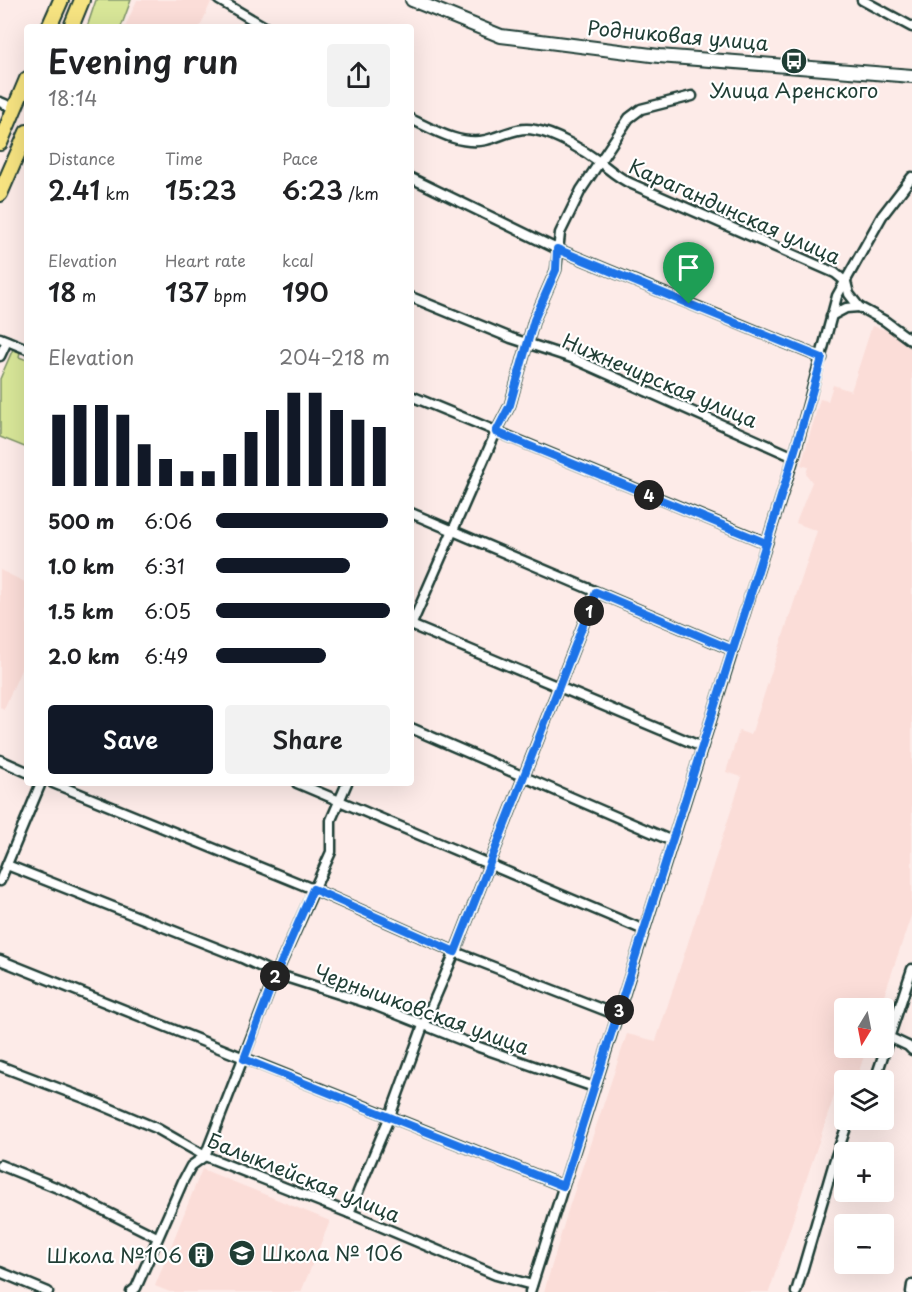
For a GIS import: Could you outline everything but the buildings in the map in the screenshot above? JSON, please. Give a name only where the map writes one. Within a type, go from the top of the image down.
[{"type":"highway","points":[[50,24],[61,0]]},
{"type":"highway","points":[[72,24],[82,0]]},
{"type":"highway","points":[[0,142],[24,86]]},
{"type":"highway","points":[[0,194],[24,139]]},
{"type":"main road","name":"Родниковая улица","points":[[412,0],[501,36],[659,56],[912,76]]},
{"type":"street","points":[[219,0],[259,24]]},
{"type":"street","points":[[862,0],[912,27]]},
{"type":"street","points":[[414,618],[510,405],[534,320],[556,270],[560,233],[581,190],[629,118],[641,109],[692,96]]},
{"type":"street","points":[[0,102],[14,108]]},
{"type":"street","name":"Карагандинская улица","points":[[414,120],[465,141],[484,141],[515,130],[541,131],[600,162],[614,174],[632,184],[829,270],[846,282]]},
{"type":"street","points":[[531,1288],[794,457],[837,296],[882,216],[912,177]]},
{"type":"street","points":[[414,179],[557,249],[822,358]]},
{"type":"street","points":[[846,282],[849,294],[859,307],[885,321],[912,341]]},
{"type":"street","name":"Нижнечирская улица","points":[[414,298],[511,338],[572,358],[794,457]]},
{"type":"street","points":[[831,316],[846,308],[859,307]]},
{"type":"street","points":[[0,357],[4,340],[24,348]]},
{"type":"street","points":[[414,397],[766,543]]},
{"type":"street","points":[[414,514],[733,650]]},
{"type":"street","points":[[349,1213],[390,1116],[423,1026],[455,952],[596,592]]},
{"type":"street","points":[[414,626],[702,747]]},
{"type":"street","points":[[414,729],[672,841]]},
{"type":"street","points":[[0,760],[24,771]]},
{"type":"street","points":[[0,880],[39,786]]},
{"type":"street","points":[[59,786],[313,889],[455,952],[617,1015]]},
{"type":"street","points":[[304,786],[644,930]]},
{"type":"street","points":[[131,1292],[136,1288],[157,1237],[191,1166],[205,1156],[276,974],[331,852],[331,820],[346,786]]},
{"type":"street","name":"Чернышковская улица","points":[[7,865],[242,958],[276,974],[374,1005],[423,1026],[594,1087]]},
{"type":"street","points":[[0,960],[563,1186]]},
{"type":"street","points":[[894,1022],[912,969]]},
{"type":"street","points":[[894,1039],[912,1050]]},
{"type":"street","name":"Балыклейская улица","points":[[0,1066],[156,1128],[205,1156],[531,1288]]},
{"type":"street","points":[[796,1292],[845,1130]]},
{"type":"street","points":[[0,1165],[65,1191],[157,1237]]},
{"type":"street","points":[[0,1272],[48,1292]]},
{"type":"street","points":[[911,1292],[912,1285]]},
{"type":"shaded area","points":[[137,0],[208,0],[211,2],[201,24],[126,24]]},
{"type":"shaded area","points":[[872,326],[887,330],[912,349],[912,913],[883,998],[834,998],[834,1058],[863,1058],[859,1070],[834,1070],[834,1096],[769,1292],[544,1292],[569,1207],[627,1034],[656,1041],[742,777],[726,772],[739,731],[751,735],[817,531],[796,523],[812,482],[806,474],[808,467],[801,465],[820,399],[828,401],[833,385],[851,391]]},
{"type":"shaded area","points":[[0,570],[24,582],[24,663],[4,709],[0,707]]},
{"type":"shaded area","name":"Школа № 106","points":[[202,1169],[330,1221],[301,1292],[170,1292],[155,1286]]},
{"type":"green space","points":[[96,0],[131,0],[122,24],[88,24]]},
{"type":"green space","points":[[13,349],[20,352],[19,357],[24,359],[24,447],[0,437],[0,379]]},
{"type":"place","name":"Улица Аренского","points":[[794,61]]},
{"type":"place","name":"Школа № 106","points":[[242,1253]]},
{"type":"place","name":"Школа №106","points":[[201,1255]]},
{"type":"route","points":[[689,304],[557,249],[556,270],[534,320],[510,405],[496,432],[766,543],[733,650],[563,1186],[244,1059],[276,974],[313,889],[455,952],[596,592],[733,650],[794,457],[822,358],[689,304]]}]
